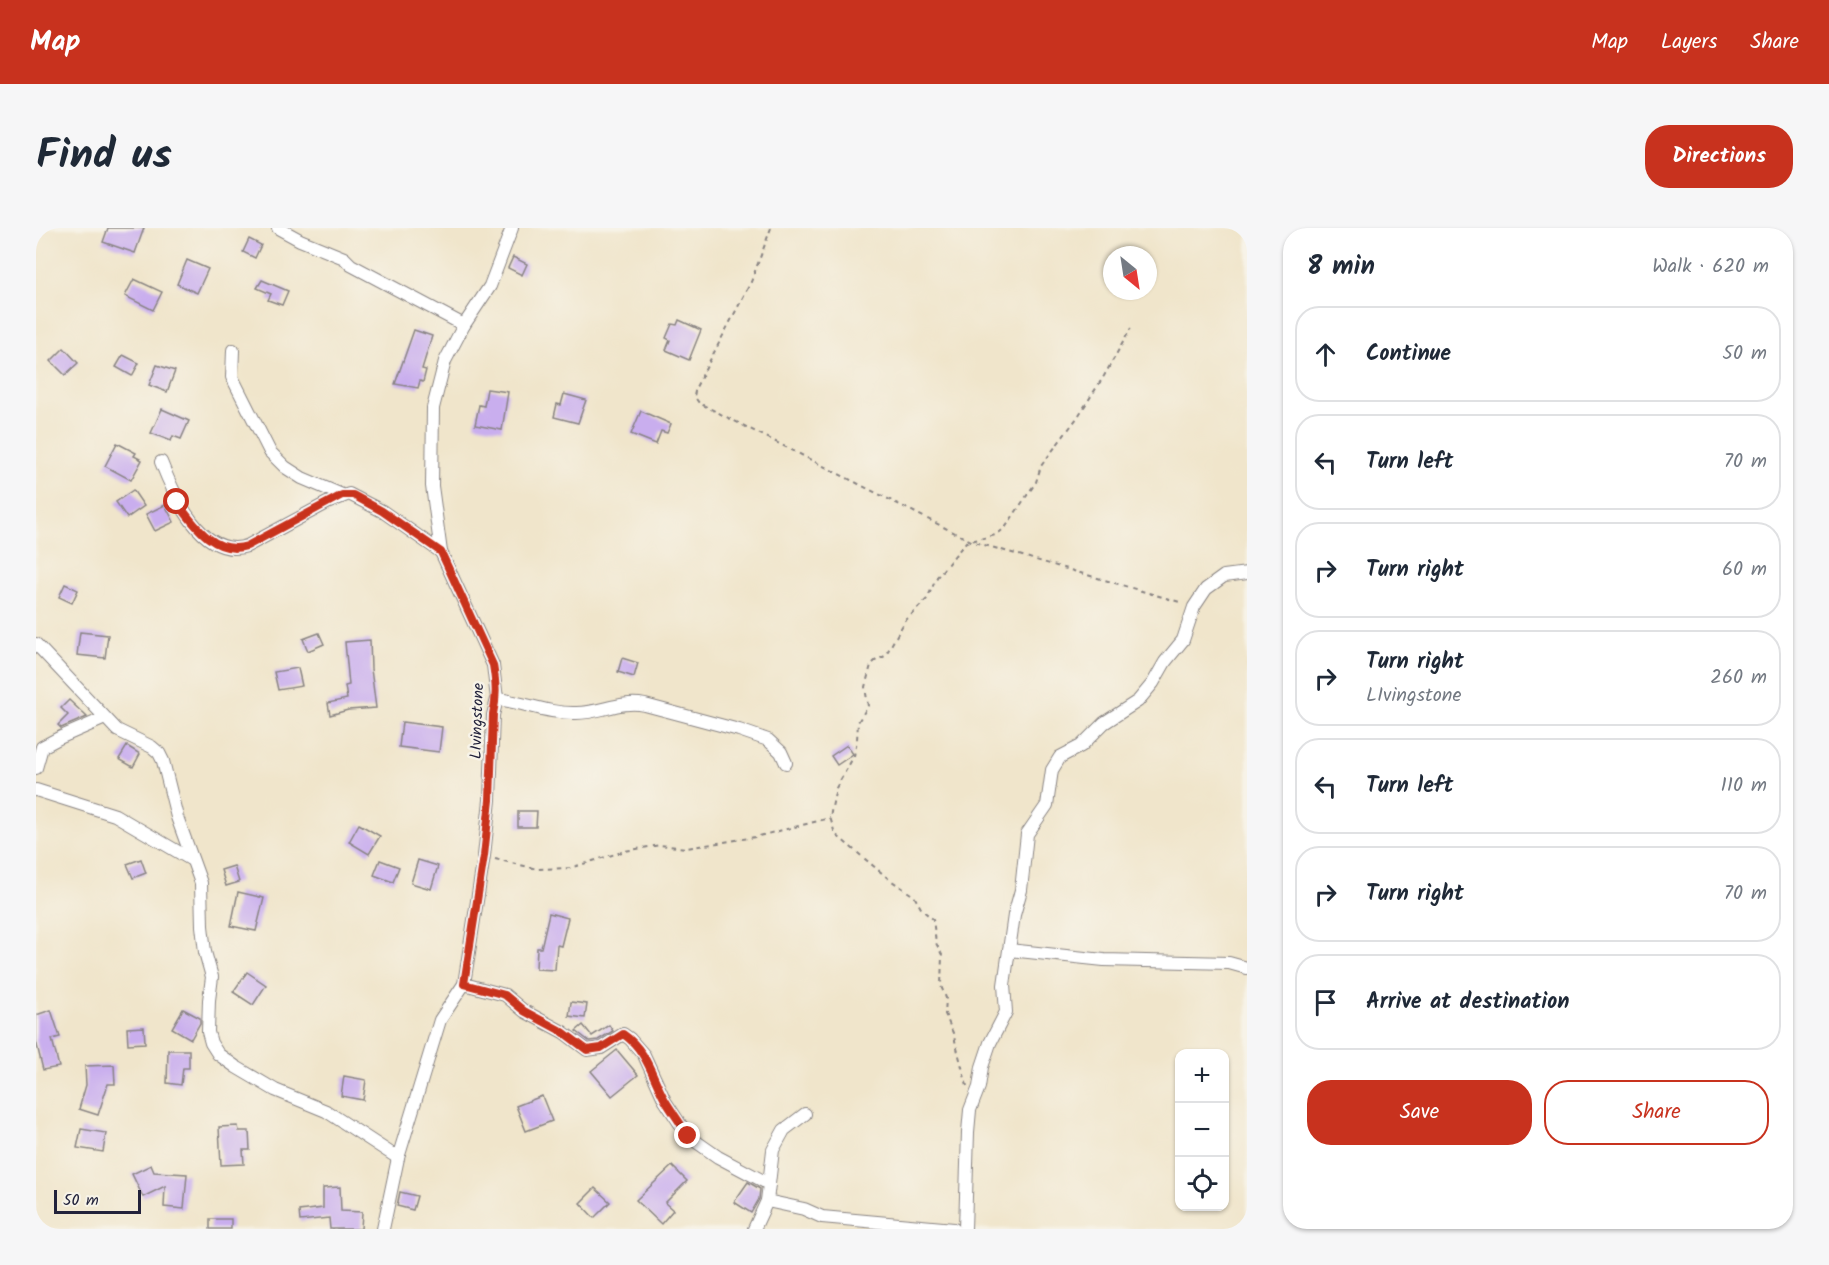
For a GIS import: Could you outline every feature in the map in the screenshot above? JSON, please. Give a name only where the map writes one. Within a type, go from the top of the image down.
[{"type":"street","points":[[278,228],[300,240],[344,258],[351,265],[464,325]]},
{"type":"street","name":"LIvingstone","points":[[383,1229],[399,1158],[440,1020],[464,984],[484,856],[490,800],[493,714],[496,699],[493,665],[441,552],[432,486],[433,408],[440,372],[464,325],[490,286],[512,228]]},
{"type":"street","points":[[233,350],[232,377],[270,452],[285,467],[302,478],[342,495],[353,495],[382,511],[441,552]]},
{"type":"street","points":[[161,462],[177,502],[185,513],[213,542],[230,549],[247,546],[342,495]]},
{"type":"street","points":[[965,1229],[970,1110],[979,1087],[987,1051],[1006,1012],[1004,985],[1021,890],[1027,834],[1047,805],[1052,770],[1060,757],[1080,746],[1104,723],[1138,701],[1183,640],[1194,607],[1206,589],[1224,576],[1247,573]]},
{"type":"street","points":[[36,644],[117,729],[159,753],[177,817],[201,883],[202,926],[212,977],[208,1032],[211,1043],[218,1054],[275,1090],[326,1111],[399,1158]]},
{"type":"street","points":[[496,699],[572,714],[596,712],[632,703],[645,705],[739,729],[768,740],[781,752],[786,763]]},
{"type":"street","points":[[36,768],[42,747],[105,718]]},
{"type":"street","points":[[36,790],[115,815],[192,860]]},
{"type":"street","points":[[1009,950],[1104,960],[1229,963],[1247,968]]},
{"type":"street","points":[[464,984],[505,995],[524,1011],[563,1032],[587,1050],[601,1048],[623,1034],[644,1055],[665,1101],[688,1136],[718,1158],[769,1184]]},
{"type":"street","points":[[754,1229],[767,1201],[773,1150],[784,1131],[805,1114]]},
{"type":"street","points":[[767,1201],[804,1209],[822,1217],[954,1229]]},
{"type":"path","points":[[771,228],[751,282],[696,387],[694,396],[699,404],[971,541],[1194,607]]},
{"type":"path","points":[[970,1110],[964,1072],[945,1014],[946,998],[941,986],[942,955],[936,943],[933,919],[922,910],[914,896],[889,879],[835,834],[830,817],[836,788],[854,756],[858,722],[867,706],[866,687],[871,665],[885,656],[905,621],[927,599],[937,577],[953,555],[966,542],[996,535],[1005,528],[1036,482],[1041,466],[1077,418],[1104,376],[1131,328]]},
{"type":"path","points":[[484,856],[537,869],[570,868],[625,851],[660,845],[687,848],[755,837],[830,817]]},
{"type":"building","points":[[108,228],[144,228],[135,253],[103,242]]},
{"type":"building","points":[[249,239],[261,245],[255,258],[243,252]]},
{"type":"building","points":[[513,257],[527,264],[522,275],[508,268]]},
{"type":"building","points":[[187,260],[208,269],[197,293],[177,284]]},
{"type":"building","points":[[134,279],[162,292],[153,310],[125,296]]},
{"type":"building","points":[[262,280],[288,291],[282,305],[268,300],[271,294],[257,288]]},
{"type":"building","points":[[679,320],[701,330],[689,360],[666,350],[670,340],[666,338],[672,324],[677,325]]},
{"type":"building","points":[[414,330],[432,336],[422,369],[426,370],[423,382],[420,381],[418,388],[395,384]]},
{"type":"building","points":[[64,348],[78,363],[65,375],[51,361]]},
{"type":"building","points":[[123,355],[139,363],[132,376],[116,367]]},
{"type":"building","points":[[157,365],[175,371],[167,392],[149,385]]},
{"type":"building","points":[[487,389],[508,392],[502,430],[475,425],[479,405],[484,406]]},
{"type":"building","points":[[564,394],[586,400],[578,423],[554,417],[557,404],[561,405]]},
{"type":"building","points":[[162,409],[189,421],[181,439],[173,436],[171,441],[151,433]]},
{"type":"building","points":[[641,411],[671,424],[667,433],[661,431],[656,444],[631,434]]},
{"type":"building","points":[[117,443],[136,453],[134,456],[142,460],[131,480],[105,466]]},
{"type":"building","points":[[133,490],[144,506],[127,518],[116,502]]},
{"type":"building","points":[[165,505],[174,522],[155,531],[146,514]]},
{"type":"building","points":[[65,584],[78,590],[72,603],[59,597]]},
{"type":"building","points":[[80,632],[108,635],[105,658],[77,655]]},
{"type":"building","points":[[319,633],[324,644],[308,651],[303,639]]},
{"type":"building","points":[[370,640],[376,708],[348,710],[330,715],[328,703],[347,699],[345,686],[349,685],[345,642]]},
{"type":"building","points":[[622,658],[638,663],[634,677],[618,672]]},
{"type":"building","points":[[298,668],[302,686],[278,690],[274,672]]},
{"type":"building","points":[[69,700],[87,717],[61,728],[58,725],[68,715],[61,708]]},
{"type":"building","points":[[402,722],[442,727],[439,752],[399,747]]},
{"type":"building","points":[[847,745],[853,754],[837,765],[831,756]]},
{"type":"building","points":[[127,746],[140,754],[133,767],[119,759]]},
{"type":"building","points":[[518,811],[537,811],[536,827],[518,827]]},
{"type":"building","points":[[359,824],[380,836],[369,854],[349,842]]},
{"type":"building","points":[[141,859],[146,873],[133,878],[127,864]]},
{"type":"building","points":[[380,860],[399,867],[393,882],[374,875]]},
{"type":"building","points":[[418,860],[438,866],[431,889],[411,883]]},
{"type":"building","points":[[234,866],[239,882],[226,886],[221,870]]},
{"type":"building","points":[[238,892],[264,898],[256,931],[231,926]]},
{"type":"building","points":[[549,913],[568,918],[561,946],[557,945],[555,970],[536,969],[537,948],[541,948]]},
{"type":"building","points":[[247,972],[266,985],[253,1005],[233,992]]},
{"type":"building","points":[[571,1002],[587,1004],[585,1018],[569,1016]]},
{"type":"building","points":[[183,1009],[200,1018],[200,1023],[191,1039],[172,1028]]},
{"type":"building","points":[[51,1010],[60,1037],[52,1039],[59,1067],[43,1070],[36,1041],[36,1015]]},
{"type":"building","points":[[583,1025],[592,1036],[609,1025],[613,1031],[598,1040],[589,1041],[576,1031]]},
{"type":"building","points":[[144,1027],[145,1043],[128,1044],[127,1028]]},
{"type":"building","points":[[168,1050],[189,1050],[189,1068],[183,1068],[181,1085],[167,1083]]},
{"type":"building","points":[[617,1050],[638,1075],[612,1096],[591,1071]]},
{"type":"building","points":[[114,1065],[115,1084],[108,1084],[98,1115],[79,1109],[86,1085],[85,1066]]},
{"type":"building","points":[[344,1076],[366,1080],[363,1100],[341,1096]]},
{"type":"building","points":[[542,1096],[552,1121],[526,1131],[516,1106]]},
{"type":"building","points":[[238,1126],[239,1131],[249,1131],[250,1150],[243,1150],[244,1164],[221,1165],[219,1127]]},
{"type":"building","points":[[81,1129],[106,1133],[103,1152],[77,1148]]},
{"type":"building","points":[[151,1165],[154,1172],[187,1174],[184,1209],[164,1207],[165,1186],[143,1197],[132,1174]]},
{"type":"building","points":[[672,1166],[687,1181],[665,1203],[673,1210],[661,1224],[636,1200]]},
{"type":"building","points":[[748,1182],[760,1189],[759,1199],[751,1213],[734,1202]]},
{"type":"building","points":[[340,1187],[341,1211],[362,1212],[361,1229],[330,1229],[329,1218],[300,1221],[299,1211],[323,1208],[323,1188]]},
{"type":"building","points":[[595,1188],[610,1202],[594,1218],[580,1203]]},
{"type":"building","points":[[400,1192],[417,1196],[413,1210],[397,1206]]},
{"type":"building","points":[[210,1219],[231,1219],[231,1229],[210,1229]]},
{"type":"route","points":[[177,502],[213,542],[222,547],[238,549],[342,495],[349,494],[382,511],[441,552],[493,665],[496,683],[490,800],[484,856],[464,984],[505,995],[524,1011],[563,1032],[587,1050],[601,1048],[623,1034],[644,1055],[665,1101],[688,1136]]}]
